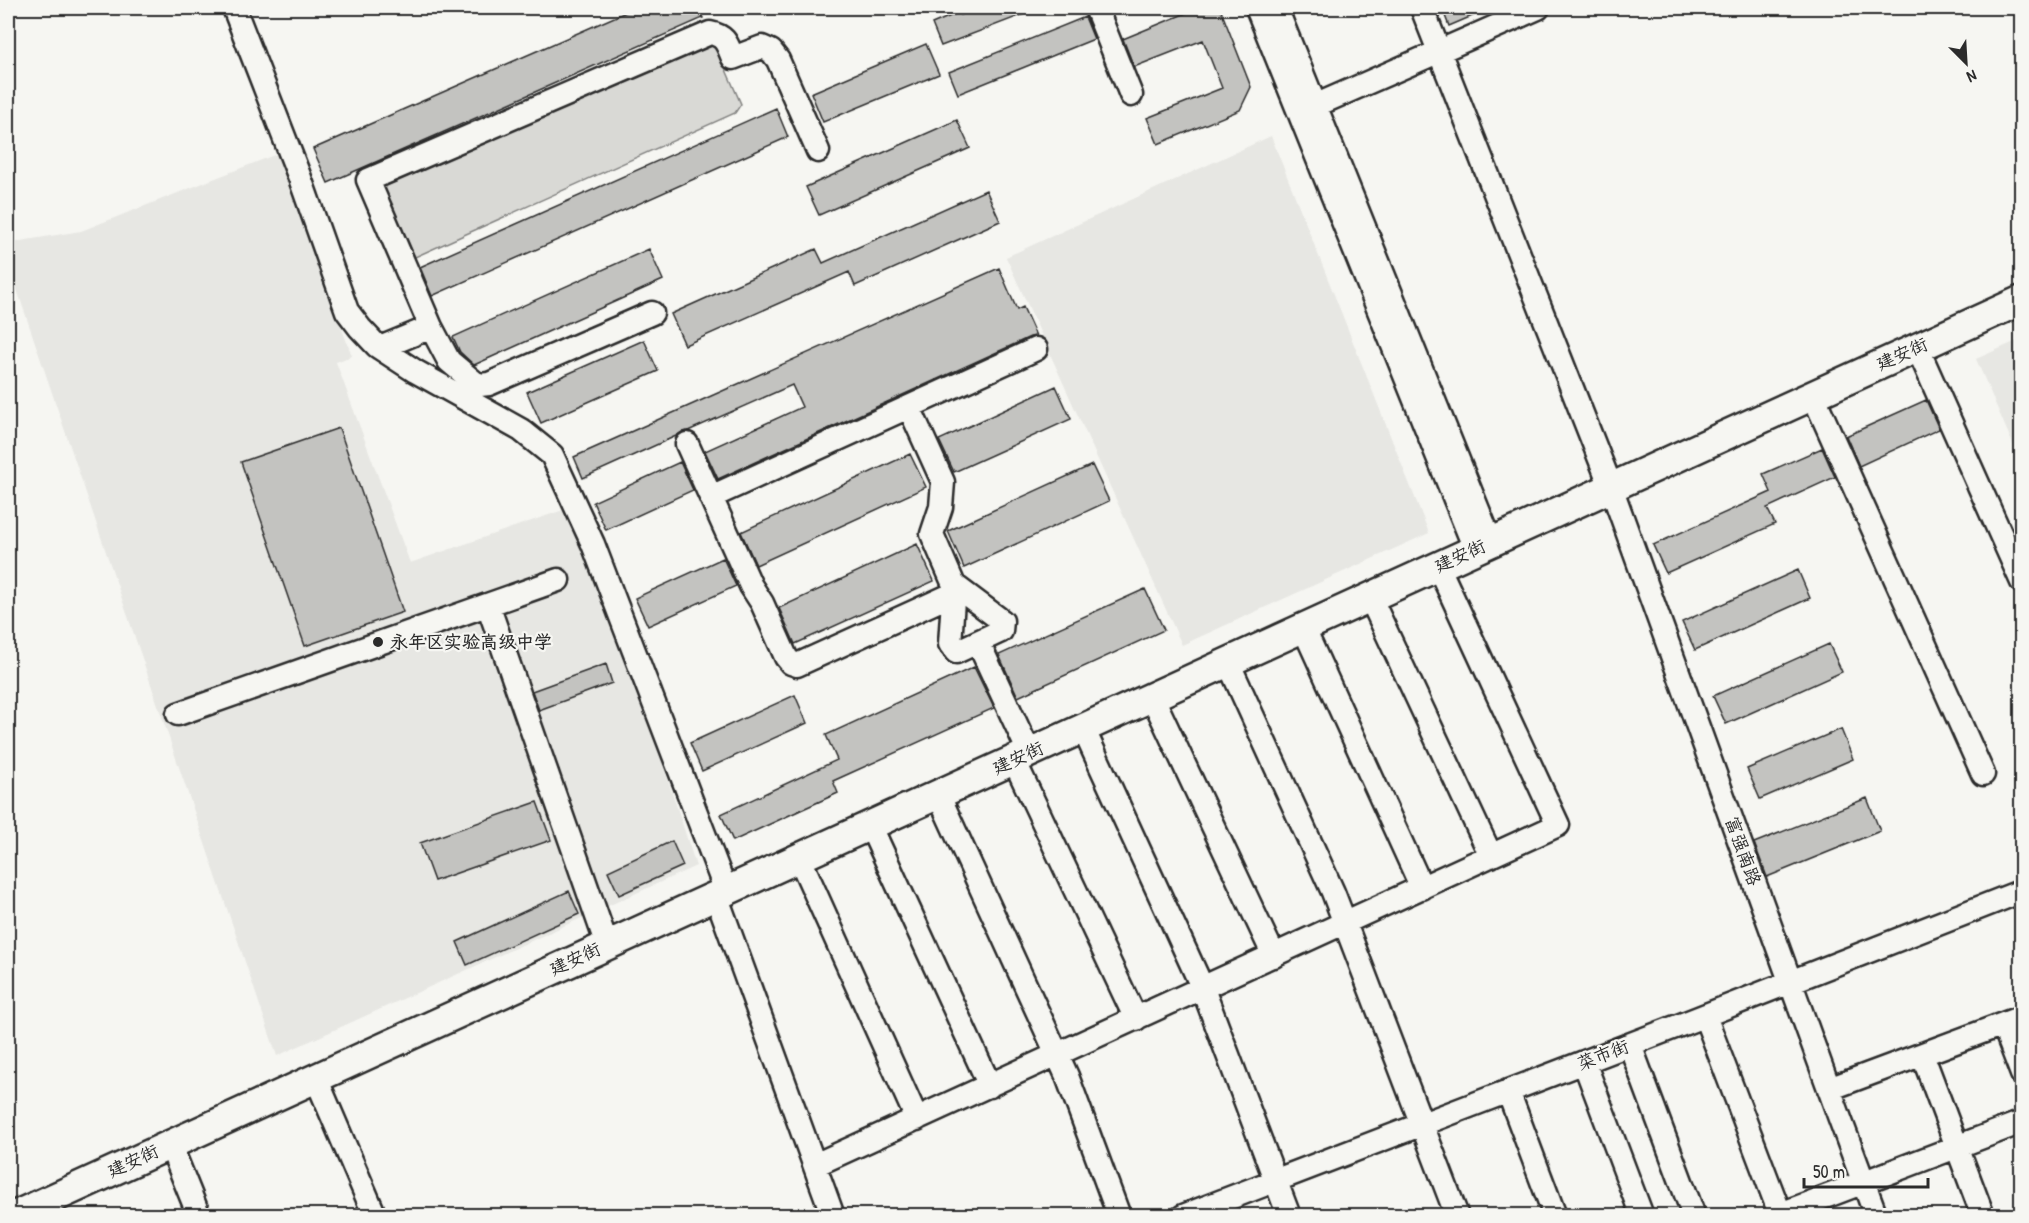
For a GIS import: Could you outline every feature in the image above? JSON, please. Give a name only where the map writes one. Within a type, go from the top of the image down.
[{"type":"main road","name":"建安街","points":[[14,1215],[2022,300]]},
{"type":"street","points":[[234,8],[300,178],[348,311],[360,328],[380,348],[415,371],[521,430],[552,455],[593,544],[721,893],[833,1215]]},
{"type":"street","points":[[1096,8],[1131,95]]},
{"type":"street","points":[[1257,8],[1307,109],[1483,545]]},
{"type":"street","points":[[1276,8],[1307,109]]},
{"type":"street","name":"富强南路","points":[[1422,8],[1611,487],[1876,1215]]},
{"type":"street","points":[[1307,109],[1538,8]]},
{"type":"street","points":[[652,313],[489,384],[480,385],[449,361],[431,327],[368,180],[710,33],[720,35],[727,43],[733,58],[762,47],[771,51],[778,60],[818,151]]},
{"type":"street","points":[[380,348],[431,327]]},
{"type":"street","points":[[1917,348],[2022,582]]},
{"type":"street","points":[[711,497],[1036,349]]},
{"type":"street","points":[[1813,394],[1983,774]]},
{"type":"street","points":[[909,407],[943,482],[940,507],[932,534],[954,590],[950,644],[956,652],[1001,632],[1002,621],[954,590]]},
{"type":"street","points":[[687,444],[751,586],[762,603],[786,657],[791,663],[797,665],[954,590]]},
{"type":"street","points":[[815,1165],[1558,825],[1438,566]]},
{"type":"street","points":[[178,714],[558,580]]},
{"type":"street","points":[[1370,597],[1491,856]]},
{"type":"street","points":[[488,605],[608,945]]},
{"type":"street","points":[[1303,627],[1422,888]]},
{"type":"street","points":[[978,642],[1021,756],[1136,1019]]},
{"type":"street","points":[[1228,662],[1345,923],[1457,1215]]},
{"type":"street","points":[[1152,696],[1274,956]]},
{"type":"street","points":[[1083,728],[1203,988],[1289,1215]]},
{"type":"street","points":[[938,794],[1058,1055],[1119,1215]]},
{"type":"street","points":[[870,825],[990,1086]]},
{"type":"street","points":[[799,857],[917,1119]]},
{"type":"street","name":"菜市街","points":[[1183,1215],[1705,1016],[2022,891]]},
{"type":"street","points":[[1705,1016],[1779,1215],[2022,1122]]},
{"type":"street","points":[[1829,1089],[2012,1020],[2022,1074]]},
{"type":"street","points":[[1629,1045],[1694,1215]]},
{"type":"street","points":[[1584,1062],[1642,1215]]},
{"type":"street","points":[[1927,1067],[1983,1215]]},
{"type":"street","points":[[316,1078],[375,1215]]},
{"type":"street","points":[[1508,1091],[1556,1215]]},
{"type":"street","points":[[170,1144],[199,1215]]},
{"type":"shaded area","points":[[705,43],[716,47],[741,104],[735,113],[415,257],[383,187]]},
{"type":"shaded area","points":[[1271,136],[1429,533],[1182,645],[1006,257]]},
{"type":"shaded area","name":"永年区实验高级中学","points":[[277,154],[352,356],[336,362],[410,563],[566,509],[575,520],[649,721],[696,866],[277,1056],[8,263],[8,243],[81,231]]},
{"type":"shaded area","points":[[2021,339],[2021,463],[1976,359]]},
{"type":"building","points":[[635,8],[698,8],[703,18],[328,183],[313,149]]},
{"type":"building","points":[[978,8],[1040,8],[941,46],[932,24],[960,12],[961,15]]},
{"type":"building","points":[[1190,8],[1220,8],[1251,87],[1240,110],[1158,144],[1147,118],[1222,88],[1203,40],[1134,67],[1123,39],[1191,11]]},
{"type":"building","points":[[1442,8],[1491,8],[1449,26]]},
{"type":"building","points":[[1085,17],[1094,39],[958,94],[949,72]]},
{"type":"building","points":[[926,44],[939,74],[823,122],[811,93]]},
{"type":"building","points":[[776,108],[788,137],[432,296],[420,267]]},
{"type":"building","points":[[957,120],[970,148],[819,215],[806,187]]},
{"type":"building","points":[[986,190],[1000,221],[855,286],[849,272],[685,345],[671,314],[816,249],[823,263]]},
{"type":"building","points":[[649,249],[663,280],[474,365],[460,352],[453,337]]},
{"type":"building","points":[[999,268],[1017,310],[1023,307],[1036,336],[718,479],[705,451],[802,407],[792,385],[583,478],[574,457]]},
{"type":"building","points":[[644,340],[658,371],[541,423],[527,392]]},
{"type":"building","points":[[1056,386],[1071,419],[954,472],[939,440]]},
{"type":"building","points":[[1926,400],[1939,429],[1859,466],[1846,436]]},
{"type":"building","points":[[339,428],[403,612],[305,646],[241,462]]},
{"type":"building","points":[[1822,448],[1835,477],[1767,508],[1775,524],[1666,573],[1653,545],[1771,492],[1763,474]]},
{"type":"building","points":[[910,454],[926,487],[756,565],[741,532]]},
{"type":"building","points":[[680,462],[693,490],[606,530],[593,502]]},
{"type":"building","points":[[1092,465],[1109,501],[964,568],[948,531]]},
{"type":"building","points":[[917,544],[934,581],[795,644],[779,608]]},
{"type":"building","points":[[723,558],[736,586],[648,626],[635,598]]},
{"type":"building","points":[[1798,570],[1810,598],[1695,650],[1682,622]]},
{"type":"building","points":[[1145,589],[1164,630],[1018,697],[999,655]]},
{"type":"building","points":[[1829,644],[1842,672],[1726,724],[1713,696]]},
{"type":"building","points":[[606,664],[612,683],[539,710],[532,691]]},
{"type":"building","points":[[974,667],[994,708],[833,781],[838,793],[733,841],[721,814],[837,760],[826,735]]},
{"type":"building","points":[[795,695],[807,723],[702,771],[690,743]]},
{"type":"building","points":[[1841,729],[1853,759],[1760,799],[1747,769]]},
{"type":"building","points":[[1867,798],[1880,831],[1767,877],[1754,843]]},
{"type":"building","points":[[537,802],[551,840],[434,881],[420,843]]},
{"type":"building","points":[[672,841],[683,866],[619,895],[608,871]]},
{"type":"building","points":[[569,891],[579,914],[467,965],[457,942]]},
{"type":"place","name":"永年区实验高级中学","points":[[378,642]]}]
